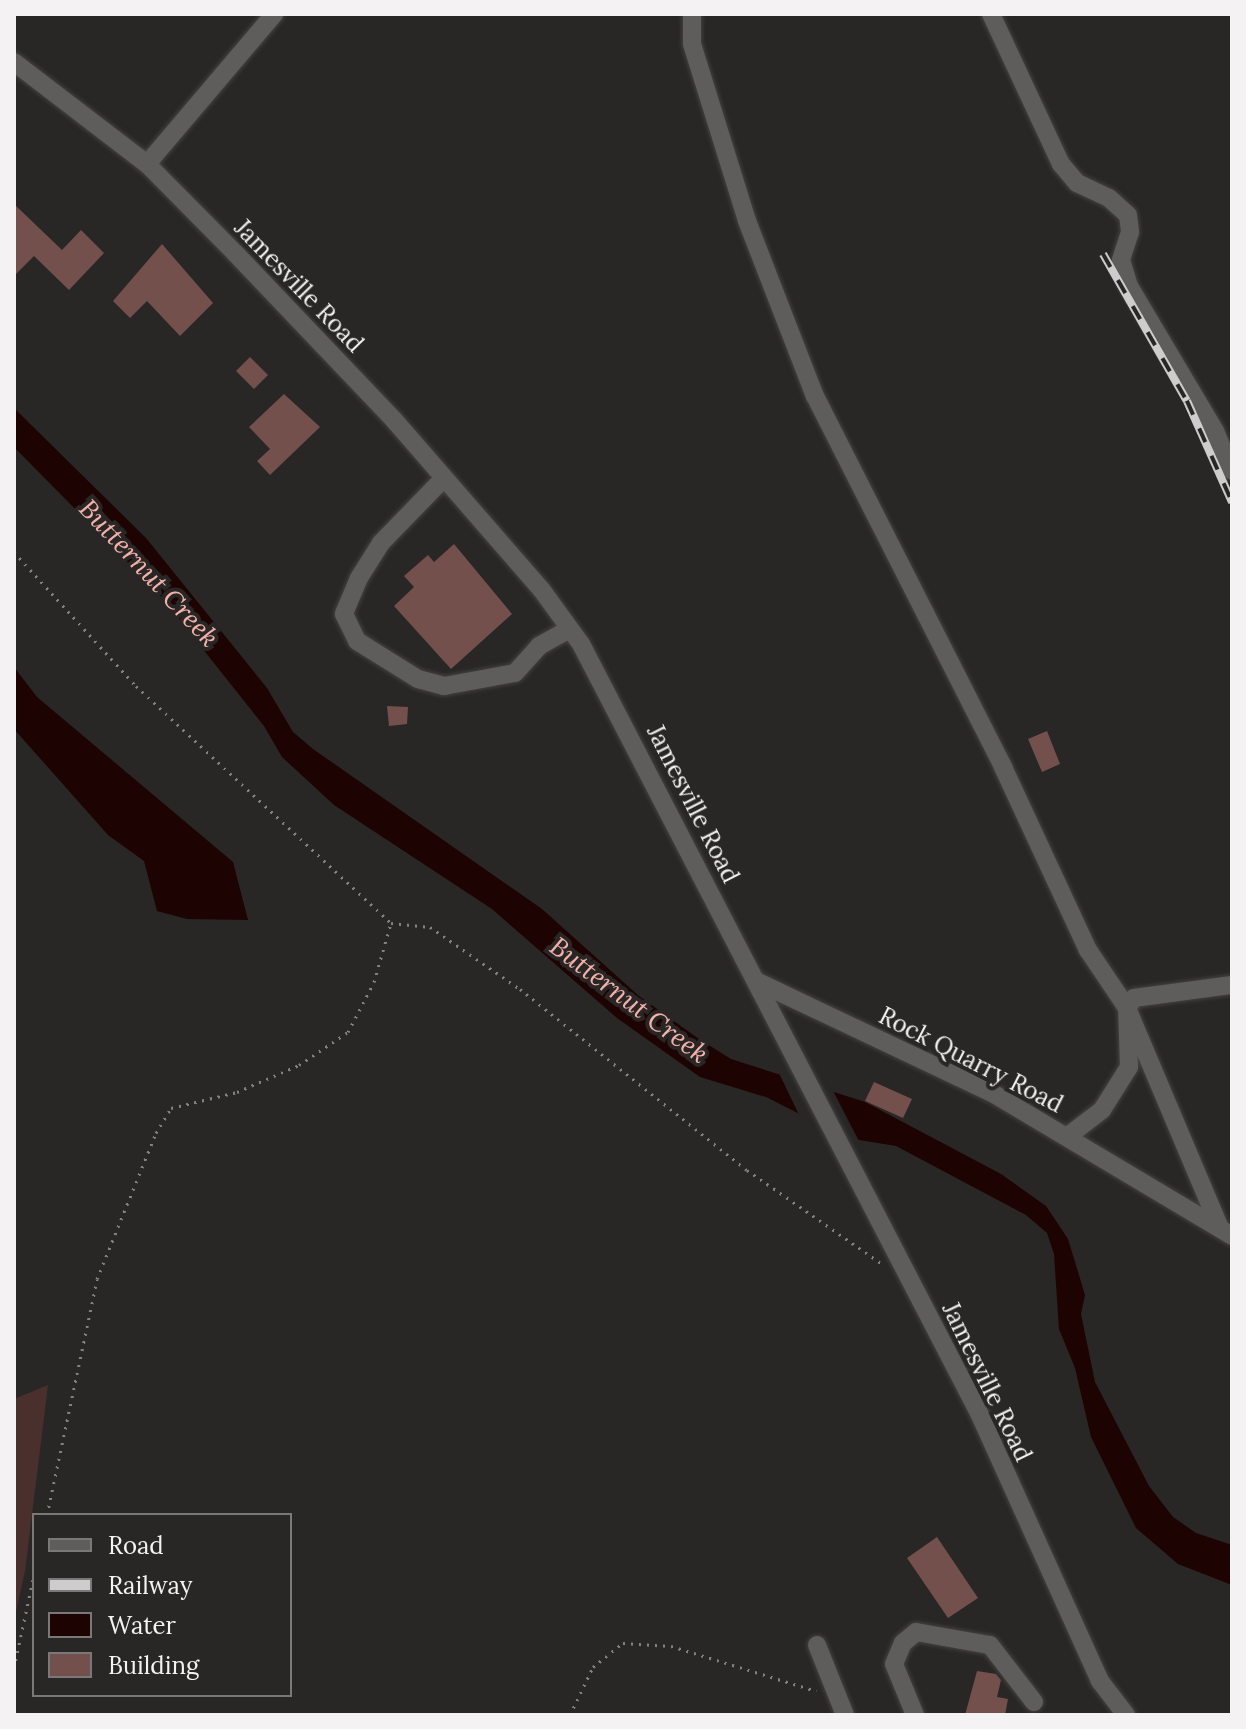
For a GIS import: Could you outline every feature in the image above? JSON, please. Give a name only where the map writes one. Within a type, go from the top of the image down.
[{"type":"street","points":[[147,164],[274,14]]},
{"type":"street","points":[[692,14],[692,44],[747,221],[815,396],[1003,767],[1088,950],[1127,1008],[1226,1232]]},
{"type":"street","points":[[991,14],[1061,164],[1077,183],[1109,198],[1128,215],[1130,232],[1121,260],[1129,286],[1215,431],[1232,471]]},
{"type":"street","name":"Jamesville Road","points":[[14,62],[147,164],[444,478],[570,629],[616,706],[758,982],[793,1058],[979,1413],[1100,1681],[1126,1715]]},
{"type":"street","points":[[444,478],[381,543],[355,586],[344,614],[357,641],[418,679],[444,686],[515,673],[539,646],[570,629]]},
{"type":"street","name":"Rock Quarry Road","points":[[758,982],[994,1094],[1068,1136],[1102,1110],[1129,1067],[1127,1008]]},
{"type":"street","points":[[1127,1008],[1143,995],[1232,985]]},
{"type":"street","points":[[1068,1136],[1226,1232]]},
{"type":"street","points":[[915,1715],[895,1675],[903,1643],[916,1632],[937,1632],[990,1645],[1034,1702]]},
{"type":"street","points":[[817,1645],[842,1707]]},
{"type":"street","points":[[1100,1681],[1114,1715]]},
{"type":"path","points":[[14,552],[136,686],[391,923],[430,927],[469,953],[747,1170],[889,1268]]},
{"type":"path","points":[[47,1513],[97,1279],[156,1133],[171,1108],[237,1092],[299,1065],[348,1032],[374,982],[391,923]]},
{"type":"path","points":[[14,1668],[32,1584]]},
{"type":"path","points":[[570,1715],[593,1667],[623,1643],[671,1646],[842,1707]]},
{"type":"shaded area","points":[[48,1385],[25,1571],[14,1621],[14,1399]]},
{"type":"water","name":"Butternut Creek","points":[[14,408],[146,538],[267,688],[293,732],[313,749],[542,909],[639,996],[731,1059],[865,1102],[1001,1174],[1046,1206],[1068,1239],[1085,1295],[1081,1314],[1095,1382],[1149,1486],[1173,1517],[1196,1533],[1232,1545],[1232,1585],[1178,1564],[1136,1528],[1091,1437],[1075,1368],[1059,1329],[1054,1254],[1047,1233],[1026,1215],[896,1146],[847,1138],[766,1097],[700,1077],[617,1018],[492,909],[334,805],[282,757],[264,726],[160,595],[14,447]]},
{"type":"water","points":[[14,667],[37,697],[233,862],[248,920],[187,919],[157,911],[144,861],[108,835],[14,729]]},
{"type":"pier","points":[[777,1069],[831,1087],[861,1145],[801,1119]]},
{"type":"building","points":[[14,204],[62,250],[81,230],[104,253],[69,290],[34,256],[14,276]]},
{"type":"building","points":[[162,244],[213,303],[180,336],[147,301],[130,318],[113,301]]},
{"type":"building","points":[[250,357],[268,375],[254,389],[236,371]]},
{"type":"building","points":[[284,394],[320,427],[270,475],[257,461],[270,449],[249,427]]},
{"type":"building","points":[[454,544],[512,614],[451,669],[394,606],[414,587],[404,576],[428,555],[434,562]]},
{"type":"building","points":[[387,706],[408,707],[407,724],[389,726]]},
{"type":"building","points":[[1047,731],[1060,764],[1042,772],[1028,739]]},
{"type":"building","points":[[874,1082],[912,1099],[903,1118],[865,1101]]},
{"type":"building","points":[[937,1537],[978,1598],[948,1618],[907,1558]]},
{"type":"building","points":[[977,1671],[996,1674],[1001,1680],[997,1697],[1008,1699],[1005,1715],[965,1715]]},
{"type":"railway","points":[[1103,254],[1187,401],[1232,502]]}]
